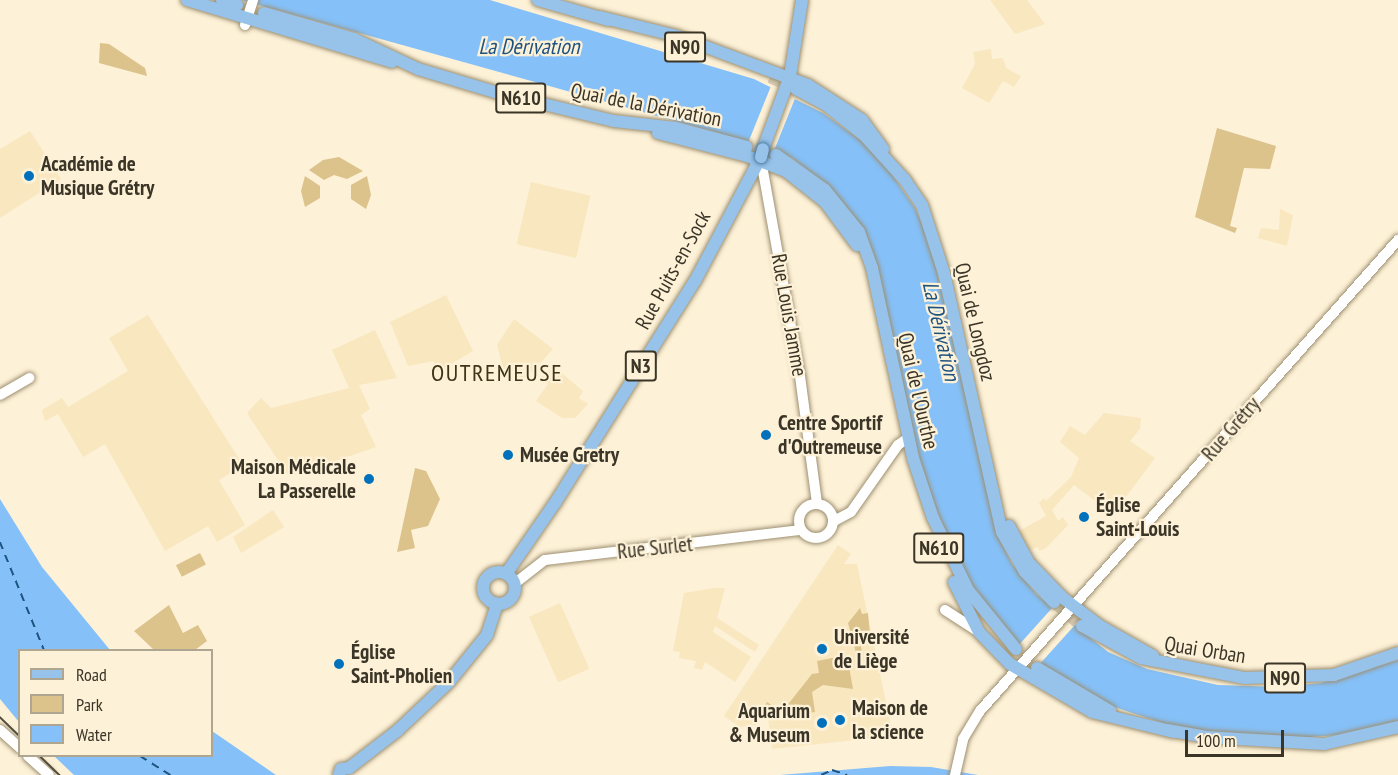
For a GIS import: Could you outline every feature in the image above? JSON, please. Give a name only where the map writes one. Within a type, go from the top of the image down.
[{"type":"main road","name":"N610","points":[[187,0],[246,22],[418,69]]},
{"type":"main road","points":[[222,0],[237,5]]},
{"type":"main road","name":"N90","points":[[538,0],[600,17],[770,77]]},
{"type":"main road","name":"N3","points":[[762,153],[790,89],[802,0]]},
{"type":"main road","name":"Quai de la Dérivation","points":[[264,13],[354,39],[418,69],[626,123],[676,128],[747,147]]},
{"type":"main road","points":[[600,17],[677,36],[790,76],[829,96],[862,120],[896,168]]},
{"type":"main road","name":"Quai de Longdoz","points":[[790,89],[847,121],[896,168],[916,196],[934,235],[995,508],[1010,548],[1025,572],[1054,602]]},
{"type":"main road","name":"N610","points":[[626,123],[762,153],[803,182],[838,216],[862,253],[876,290]]},
{"type":"main road","name":"Rue Puits-en-Sock","points":[[506,574],[555,503],[695,280],[737,196],[762,153]]},
{"type":"main road","name":"Quai de l'Ourthe","points":[[776,155],[816,182],[848,215],[866,249],[913,458],[936,527],[959,575],[988,619],[1016,649]]},
{"type":"main road","points":[[982,447],[1009,527],[1037,573],[1074,607],[1108,631],[1170,665]]},
{"type":"main road","name":"N610","points":[[913,458],[934,536],[979,632],[1017,668],[1092,712],[1174,732],[1270,743],[1324,744],[1398,727]]},
{"type":"main road","name":"N3","points":[[497,604],[486,597],[484,584],[494,573],[506,574]]},
{"type":"main road","points":[[340,772],[349,768],[429,702],[476,653],[491,627],[497,604],[510,600],[514,584],[506,574]]},
{"type":"main road","name":"Quai Orban","points":[[1082,626],[1132,655],[1170,665],[1245,678],[1334,675],[1398,653]]},
{"type":"main road","name":"N610","points":[[1037,668],[1096,704],[1174,732]]},
{"type":"street","points":[[246,22],[253,2]]},
{"type":"street","name":"Rue Louis Jamme","points":[[762,153],[814,472],[817,503]]},
{"type":"street","name":"Rue Grétry","points":[[1017,668],[1074,607],[1398,240]]},
{"type":"street","points":[[0,395],[29,378]]},
{"type":"street","points":[[834,521],[829,509],[817,503],[801,512],[801,530],[810,537],[820,537],[830,531],[834,521],[860,502],[898,445],[908,438]]},
{"type":"street","name":"Rue Surlet","points":[[514,584],[545,560],[766,536],[801,530]]},
{"type":"street","points":[[945,610],[979,632]]},
{"type":"street","points":[[956,772],[961,745],[977,714],[1017,668]]},
{"type":"street","points":[[0,730],[18,746]]},
{"type":"street","points":[[29,757],[49,775]]},
{"type":"shaded area","points":[[990,0],[1027,0],[1045,24],[1015,34]]},
{"type":"shaded area","points":[[991,49],[992,59],[1003,58],[1006,68],[1021,76],[1014,87],[1003,81],[989,103],[962,88],[975,64],[973,52]]},
{"type":"shaded area","name":"Académie de Musique Grétry","points":[[30,131],[61,179],[0,218],[0,149]]},
{"type":"shaded area","points":[[531,182],[590,196],[576,258],[517,244]]},
{"type":"shaded area","points":[[1280,209],[1293,215],[1287,246],[1258,238],[1261,228],[1279,230]]},
{"type":"shaded area","points":[[446,295],[473,351],[437,371],[434,361],[408,366],[390,322]]},
{"type":"shaded area","points":[[148,315],[243,465],[219,480],[245,525],[217,542],[208,526],[165,551],[105,444],[83,457],[58,414],[45,421],[42,410],[62,398],[68,407],[128,371],[109,338]]},
{"type":"shaded area","points":[[514,319],[553,349],[520,385],[505,376],[497,345]]},
{"type":"shaded area","points":[[375,330],[397,378],[359,385],[370,409],[361,415],[376,447],[289,477],[247,413],[261,398],[271,408],[349,388],[332,350]]},
{"type":"shaded area","points":[[553,366],[583,391],[579,398],[588,404],[575,418],[562,418],[536,401],[548,384],[541,378]]},
{"type":"shaded area","points":[[1104,413],[1141,418],[1140,429],[1130,441],[1155,458],[1113,514],[1074,485],[1052,510],[1058,521],[1063,517],[1068,525],[1046,548],[1040,551],[1037,547],[1027,552],[1017,532],[1046,516],[1039,503],[1044,498],[1046,501],[1071,477],[1079,458],[1060,442],[1070,426],[1085,435]]},
{"type":"shaded area","points":[[273,510],[284,527],[241,553],[233,537]]},
{"type":"shaded area","name":"Université de Liège","points":[[838,545],[851,554],[844,564],[857,564],[893,736],[772,749],[768,718],[758,719],[758,725],[740,727],[724,716]]},
{"type":"shaded area","points":[[725,588],[717,618],[759,645],[755,652],[715,626],[713,632],[751,657],[735,682],[705,662],[702,670],[694,668],[696,661],[679,658],[680,652],[673,651],[684,593]]},
{"type":"shaded area","points":[[560,603],[589,669],[558,683],[529,617]]},
{"type":"green space","points":[[100,43],[109,44],[145,68],[147,76],[99,63]]},
{"type":"green space","points":[[1217,128],[1276,146],[1270,169],[1244,168],[1230,226],[1237,228],[1235,233],[1195,217]]},
{"type":"green space","points":[[339,157],[363,171],[347,179],[334,175],[324,180],[309,170],[323,160]]},
{"type":"green space","points":[[305,176],[320,186],[320,198],[305,207],[301,191]]},
{"type":"green space","points":[[367,176],[371,195],[366,209],[351,199],[351,185]]},
{"type":"green space","points":[[415,468],[426,471],[440,499],[428,526],[411,530],[415,548],[397,552]]},
{"type":"green space","points":[[200,553],[206,565],[182,577],[176,565]]},
{"type":"green space","points":[[169,605],[183,633],[198,625],[207,641],[196,649],[153,649],[134,631]]},
{"type":"green space","points":[[860,608],[862,614],[868,613],[870,635],[859,638],[862,652],[856,653],[848,623]]},
{"type":"green space","points":[[847,655],[853,689],[823,685],[812,692],[815,712],[768,718],[764,707],[767,702],[782,712],[812,674],[819,673],[817,661]]},
{"type":"water","name":"La Dérivation","points":[[241,0],[490,0],[754,79],[823,113],[867,145],[893,176],[915,208],[930,241],[999,538],[1012,564],[1036,594],[1108,652],[1147,669],[1218,685],[1278,687],[1321,683],[1398,660],[1398,721],[1338,735],[1296,738],[1203,731],[1166,724],[1105,704],[1040,664],[1019,646],[977,595],[950,547],[921,467],[861,227],[831,189],[792,158],[750,142]]},
{"type":"water","points":[[0,499],[42,567],[109,649],[18,649],[18,721],[0,699]]},
{"type":"water","points":[[213,732],[276,775],[74,775],[55,757],[213,757]]},
{"type":"water","points":[[890,766],[931,767],[978,775],[780,775]]},
{"type":"pier","points":[[771,86],[796,96],[774,152],[749,142]]},
{"type":"pier","points":[[1053,607],[1074,626],[1038,666],[1015,644],[1024,651],[1018,646]]},
{"type":"ferry route","points":[[0,542],[44,649]]},
{"type":"ferry route","points":[[142,757],[171,775]]},
{"type":"ferry route","points":[[821,775],[832,770],[847,775]]},
{"type":"tunnel","points":[[770,77],[796,89]]},
{"type":"tunnel","points":[[1054,602],[1082,626]]},
{"type":"tram line","points":[[0,717],[18,734]]},
{"type":"tram line","points":[[41,757],[60,775]]},
{"type":"place","name":"Académie de Musique Grétry","points":[[29,176]]},
{"type":"place","name":"Centre Sportif d'Outremeuse","points":[[766,435]]},
{"type":"place","name":"Musée Gretry","points":[[508,455]]},
{"type":"place","name":"Maison Médicale La Passerelle","points":[[369,479]]},
{"type":"place","name":"Église Saint-Louis","points":[[1084,517]]},
{"type":"place","name":"Université de Liège","points":[[822,649]]},
{"type":"place","name":"Église Saint-Pholien","points":[[339,664]]},
{"type":"place","name":"Maison de la science","points":[[840,720]]},
{"type":"place","name":"Aquarium & Museum","points":[[822,723]]},
{"type":"district","name":"OUTREMEUSE","points":[[497,373]]}]
